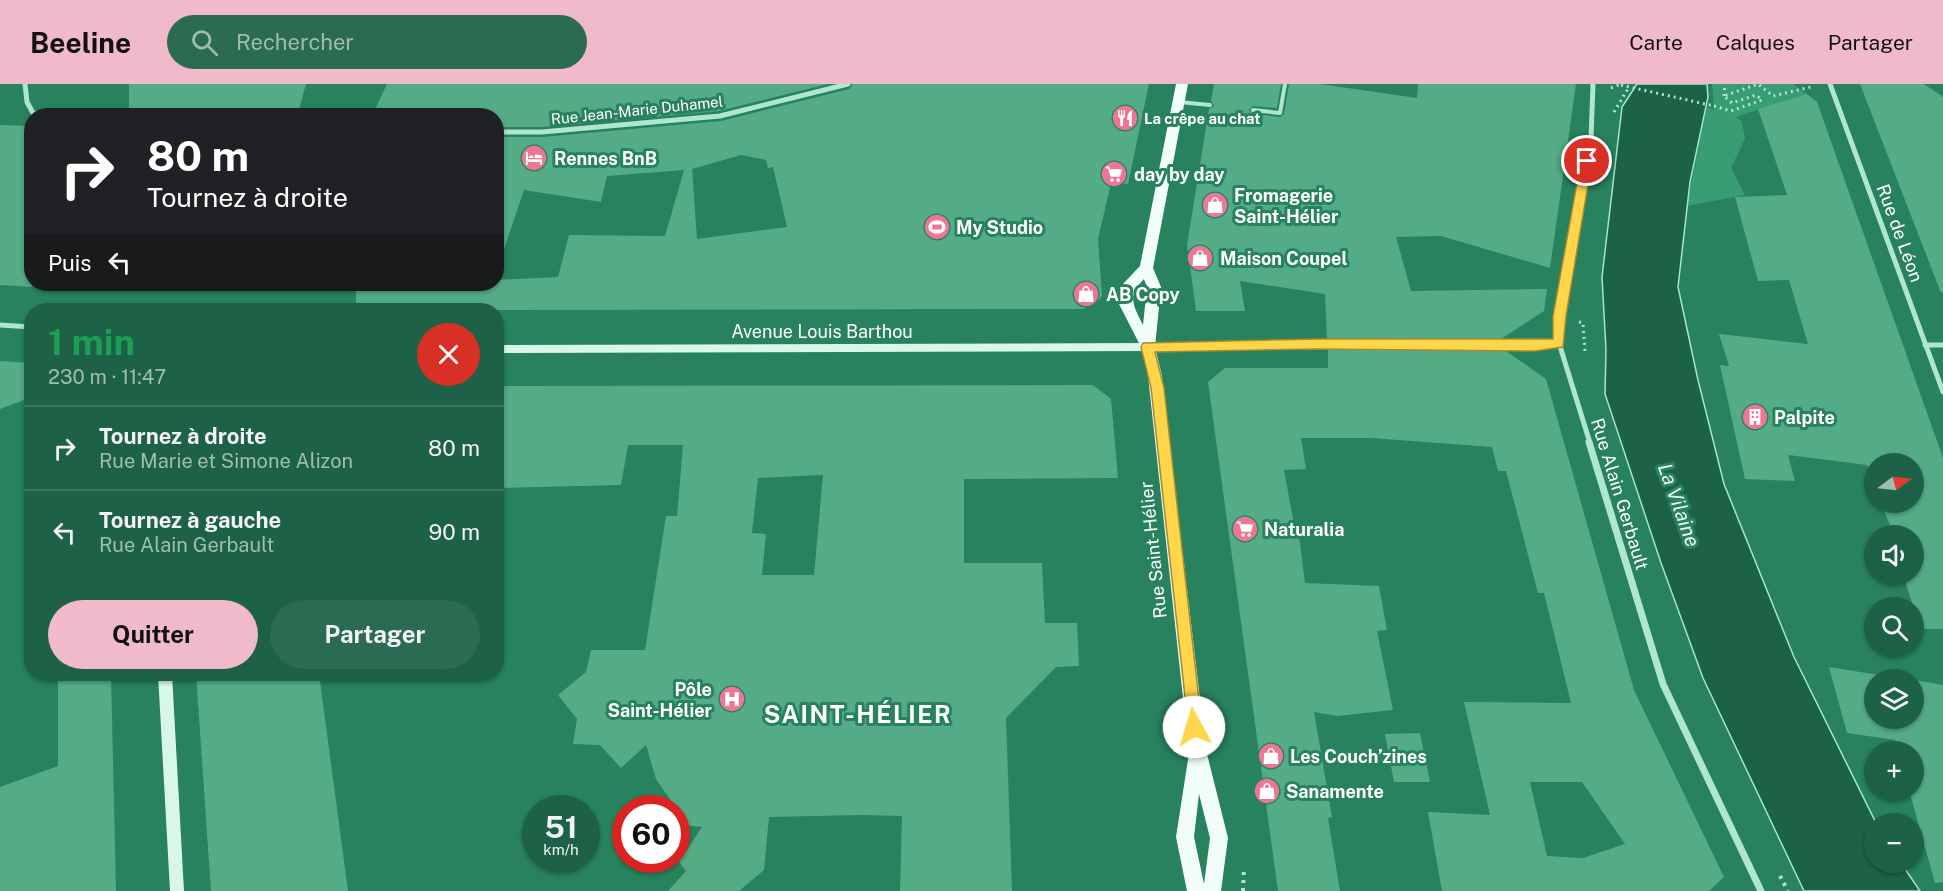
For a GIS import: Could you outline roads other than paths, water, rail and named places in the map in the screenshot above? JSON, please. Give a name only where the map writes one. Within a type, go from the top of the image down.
[{"type":"main road","name":"Rue Saint-Hélier","points":[[1182,84],[1146,268],[1128,288],[1126,304],[1148,347],[1157,388],[1197,750],[1219,838],[1212,891]]},
{"type":"main road","name":"Rue Saint-Hélier","points":[[1146,268],[1154,287],[1148,347]]},
{"type":"main road","name":"Rue Saint-Hélier","points":[[1196,891],[1185,837],[1197,750]]},
{"type":"street","points":[[25,84],[27,102],[30,108]]},
{"type":"street","name":"Rue Jean-Marie Duhamel","points":[[504,132],[542,132],[720,116],[848,84]]},
{"type":"street","name":"Rue Alain Gerbault","points":[[1593,84],[1591,139],[1559,316],[1559,343],[1663,684],[1761,891]]},
{"type":"street","name":"Rue de Léon","points":[[1830,84],[1943,392]]},
{"type":"street","points":[[0,325],[24,326]]},
{"type":"street","points":[[1148,347],[1316,344],[1535,346],[1559,343]]},
{"type":"street","points":[[1925,345],[1943,345]]},
{"type":"street","name":"Avenue Louis Barthou","points":[[504,349],[1148,347]]},
{"type":"street","points":[[165,681],[177,891]]},
{"type":"lane","points":[[1253,110],[1280,113],[1285,84]]},
{"type":"lane","points":[[1179,102],[1210,105]]},
{"type":"water","name":"La Vilaine","points":[[1637,84],[1707,84],[1708,97],[1690,182],[1678,287],[1724,484],[1794,657],[1871,813],[1864,813],[1864,873],[1908,873],[1920,891],[1804,891],[1703,678],[1661,563],[1605,394],[1606,350],[1602,277],[1622,107]]},
{"type":"place","name":"La crêpe au chat","points":[[1125,118]]},
{"type":"place","name":"Rennes BnB","points":[[534,158]]},
{"type":"place","name":"day by day","points":[[1114,174]]},
{"type":"place","name":"Fromagerie Saint-Hélier","points":[[1215,205]]},
{"type":"place","name":"My Studio","points":[[937,227]]},
{"type":"place","name":"Maison Coupel","points":[[1200,258]]},
{"type":"place","name":"AB Copy","points":[[1086,294]]},
{"type":"place","name":"Palpite","points":[[1755,417]]},
{"type":"place","name":"Naturalia","points":[[1245,529]]},
{"type":"place","name":"Pôle Saint-Hélier","points":[[732,699]]},
{"type":"place","name":"Les Couch’zines","points":[[1271,756]]},
{"type":"place","name":"Sanamente","points":[[1267,791]]},
{"type":"district","name":"SAINT-HÉLIER","points":[[858,714]]}]
